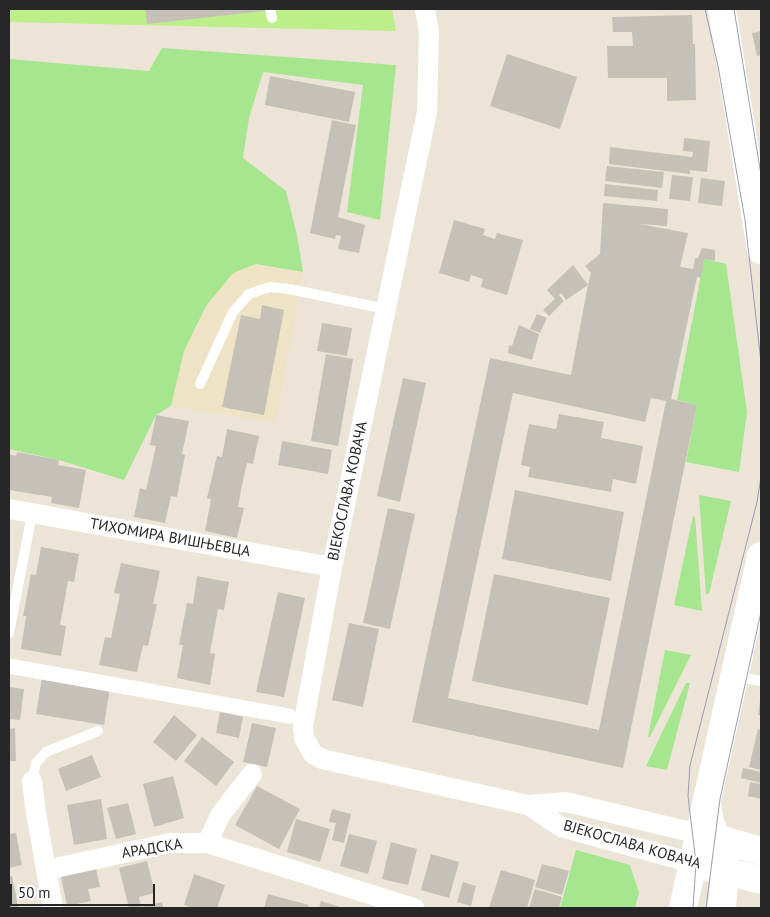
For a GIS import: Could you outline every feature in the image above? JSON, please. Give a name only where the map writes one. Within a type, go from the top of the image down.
[{"type":"main road","points":[[722,9],[761,250]]},
{"type":"main road","points":[[722,908],[710,867],[707,797],[761,556]]},
{"type":"main road","points":[[708,836],[761,851]]},
{"type":"main road","points":[[710,867],[761,880]]},
{"type":"main road","points":[[682,908],[710,867]]},
{"type":"street","name":"ВЈЕКОСЛАВА КОВАЧА","points":[[425,9],[429,32],[427,112],[332,566],[303,726],[304,738],[313,754],[322,759],[528,805],[566,802],[708,836]]},
{"type":"street","name":"ТИХОМИРА ВИШЊЕВЦА","points":[[9,510],[332,566]]},
{"type":"street","points":[[9,666],[289,716]]},
{"type":"street","points":[[207,843],[221,814],[252,774]]},
{"type":"street","points":[[32,781],[53,908]]},
{"type":"street","name":"ВЈЕКОСЛАВА КОВАЧА","points":[[528,805],[560,827],[710,867]]},
{"type":"street","name":"АРАДСКА","points":[[46,870],[170,843],[207,843],[414,908]]},
{"type":"lane","points":[[200,384],[233,312],[249,294],[270,288],[289,289],[386,309]]},
{"type":"lane","points":[[9,634],[32,514]]},
{"type":"lane","points":[[733,676],[761,681]]},
{"type":"lane","points":[[32,781],[36,763],[46,752],[98,731]]},
{"type":"shaded area","points":[[256,264],[303,272],[276,423],[171,406],[184,351],[206,306],[233,273]]},
{"type":"green space","points":[[9,9],[392,9],[396,31],[9,22]]},
{"type":"green space","points":[[162,48],[396,65],[380,220],[347,212],[363,85],[263,72],[249,118],[243,158],[286,191],[297,235],[303,272],[256,264],[233,273],[206,306],[184,351],[171,406],[156,415],[124,480],[59,460],[9,449],[9,59],[149,71]]},
{"type":"green space","points":[[704,259],[726,264],[747,412],[739,472],[686,462],[697,405],[677,400]]},
{"type":"green space","points":[[699,495],[731,501],[709,594],[706,594]]},
{"type":"green space","points":[[693,516],[695,517],[702,611],[674,605]]},
{"type":"green space","points":[[665,650],[691,655],[650,737],[648,737]]},
{"type":"green space","points":[[686,683],[690,683],[667,770],[646,766]]},
{"type":"green space","points":[[576,850],[630,865],[639,893],[635,908],[560,908]]},
{"type":"building","points":[[145,9],[265,9],[265,11],[147,24]]},
{"type":"building","points":[[692,15],[693,44],[695,44],[696,100],[667,101],[667,78],[608,78],[607,46],[633,46],[632,32],[613,32],[612,17]]},
{"type":"building","points":[[761,31],[761,55],[757,56],[752,33]]},
{"type":"building","points":[[507,54],[577,77],[560,129],[490,106]]},
{"type":"building","points":[[270,76],[355,92],[349,122],[265,105]]},
{"type":"building","points":[[332,120],[356,125],[338,217],[365,225],[359,253],[338,249],[341,236],[336,235],[335,239],[310,233]]},
{"type":"building","points":[[684,138],[710,141],[707,172],[690,170],[690,174],[609,164],[610,147],[692,157],[693,152],[683,151]]},
{"type":"building","points":[[607,166],[664,172],[662,188],[605,181]]},
{"type":"building","points":[[672,175],[693,177],[690,201],[669,199]]},
{"type":"building","points":[[701,178],[725,181],[722,206],[698,203]]},
{"type":"building","points":[[605,184],[658,190],[657,201],[604,196]]},
{"type":"building","points":[[603,203],[668,209],[667,226],[639,224],[688,233],[680,267],[693,269],[695,258],[698,258],[702,248],[715,250],[715,261],[704,259],[701,278],[697,277],[671,399],[697,405],[623,768],[412,722],[490,358],[571,375],[591,273],[585,266],[600,254]],"holes":[[[513,393],[645,422],[651,398],[666,401],[599,730],[448,698]]]},
{"type":"building","points":[[454,220],[485,229],[483,235],[495,239],[497,233],[523,240],[507,295],[481,287],[483,279],[471,275],[469,282],[439,273]]},
{"type":"building","points":[[573,265],[588,285],[566,300],[561,293],[559,295],[564,301],[549,316],[543,310],[555,299],[547,290]]},
{"type":"building","points":[[262,305],[284,310],[264,415],[222,407],[241,315],[260,319]]},
{"type":"building","points":[[537,314],[547,318],[540,333],[530,329]]},
{"type":"building","points":[[322,323],[352,328],[347,356],[317,351]]},
{"type":"building","points":[[519,325],[539,334],[532,360],[508,353],[509,345],[512,346]]},
{"type":"building","points":[[326,354],[353,359],[338,446],[311,441]]},
{"type":"building","points":[[403,378],[426,383],[400,502],[377,496]]},
{"type":"building","points":[[559,414],[604,422],[601,438],[643,446],[636,484],[613,479],[611,492],[528,477],[530,467],[521,465],[529,424],[556,429]]},
{"type":"building","points":[[156,415],[189,421],[182,454],[185,455],[177,497],[171,496],[165,523],[134,517],[140,488],[146,490],[156,446],[150,445]]},
{"type":"building","points":[[227,429],[259,436],[253,464],[247,463],[242,485],[238,507],[244,508],[237,538],[205,531],[211,499],[207,498],[217,456],[222,457]]},
{"type":"building","points":[[282,441],[332,450],[328,474],[278,465]]},
{"type":"building","points":[[17,452],[59,460],[58,465],[86,470],[79,508],[51,503],[52,497],[9,490],[9,454],[16,456]]},
{"type":"building","points":[[515,490],[624,512],[611,581],[502,559]]},
{"type":"building","points":[[388,508],[415,514],[390,629],[363,623]]},
{"type":"building","points":[[41,547],[79,554],[74,582],[68,581],[60,625],[66,626],[61,656],[21,649],[26,616],[23,616],[31,574],[36,575]]},
{"type":"building","points":[[121,563],[160,571],[153,604],[157,604],[148,646],[143,645],[137,672],[99,665],[105,637],[111,638],[120,594],[114,593]]},
{"type":"building","points":[[494,574],[610,598],[588,705],[472,681]]},
{"type":"building","points":[[197,576],[229,582],[224,610],[218,609],[210,653],[215,654],[210,685],[177,678],[183,645],[179,645],[187,603],[193,604]]},
{"type":"building","points":[[278,592],[305,598],[284,697],[256,692]]},
{"type":"building","points":[[349,623],[379,629],[363,707],[332,700]]},
{"type":"building","points":[[42,678],[110,688],[104,725],[36,714]]},
{"type":"building","points":[[9,687],[24,689],[20,720],[9,719]]},
{"type":"building","points":[[761,701],[761,716],[758,715]]},
{"type":"building","points":[[220,712],[243,717],[239,738],[216,733]]},
{"type":"building","points":[[174,715],[197,735],[176,761],[153,742]]},
{"type":"building","points":[[252,723],[276,728],[267,767],[243,762]]},
{"type":"building","points":[[15,728],[16,761],[9,761],[9,729]]},
{"type":"building","points":[[758,729],[761,730],[761,770],[749,767]]},
{"type":"building","points":[[202,737],[234,762],[216,786],[184,761]]},
{"type":"building","points":[[92,755],[101,777],[66,791],[58,769]]},
{"type":"building","points":[[743,768],[761,772],[761,783],[741,778]]},
{"type":"building","points":[[173,776],[184,818],[154,827],[143,784]]},
{"type":"building","points":[[750,782],[761,784],[761,799],[748,796]]},
{"type":"building","points":[[257,786],[300,809],[279,849],[235,825]]},
{"type":"building","points":[[101,799],[107,839],[74,845],[67,805]]},
{"type":"building","points":[[128,803],[136,834],[116,839],[107,808]]},
{"type":"building","points":[[332,809],[351,814],[344,843],[332,840],[336,823],[329,822]]},
{"type":"building","points":[[296,819],[330,829],[320,862],[287,852]]},
{"type":"building","points":[[16,833],[22,865],[9,868],[9,834]]},
{"type":"building","points":[[349,834],[377,841],[368,874],[340,866]]},
{"type":"building","points":[[391,842],[417,849],[408,885],[382,879]]},
{"type":"building","points":[[431,854],[459,862],[449,898],[421,890]]},
{"type":"building","points":[[147,861],[155,893],[139,897],[141,907],[162,902],[163,908],[129,908],[119,868]]},
{"type":"building","points":[[95,864],[100,887],[88,889],[91,901],[67,906],[60,872]]},
{"type":"building","points":[[542,864],[569,871],[562,895],[535,887]]},
{"type":"building","points":[[501,870],[535,880],[527,908],[489,908]]},
{"type":"building","points":[[194,874],[225,885],[217,908],[193,908],[184,905]]},
{"type":"building","points":[[12,876],[18,908],[9,908],[9,877]]},
{"type":"building","points":[[463,882],[476,886],[471,906],[457,902]]},
{"type":"building","points":[[535,889],[562,897],[559,908],[529,908]]},
{"type":"building","points":[[268,894],[309,905],[308,908],[264,908]]},
{"type":"building","points":[[321,901],[343,908],[319,908]]},
{"type":"tram line","points":[[705,9],[718,66],[745,220],[761,362]]},
{"type":"tram line","points":[[734,9],[761,175]]},
{"type":"tram line","points":[[693,908],[696,863],[688,796],[690,765],[757,502],[761,477]]},
{"type":"tram line","points":[[706,908],[720,799],[761,612]]}]
